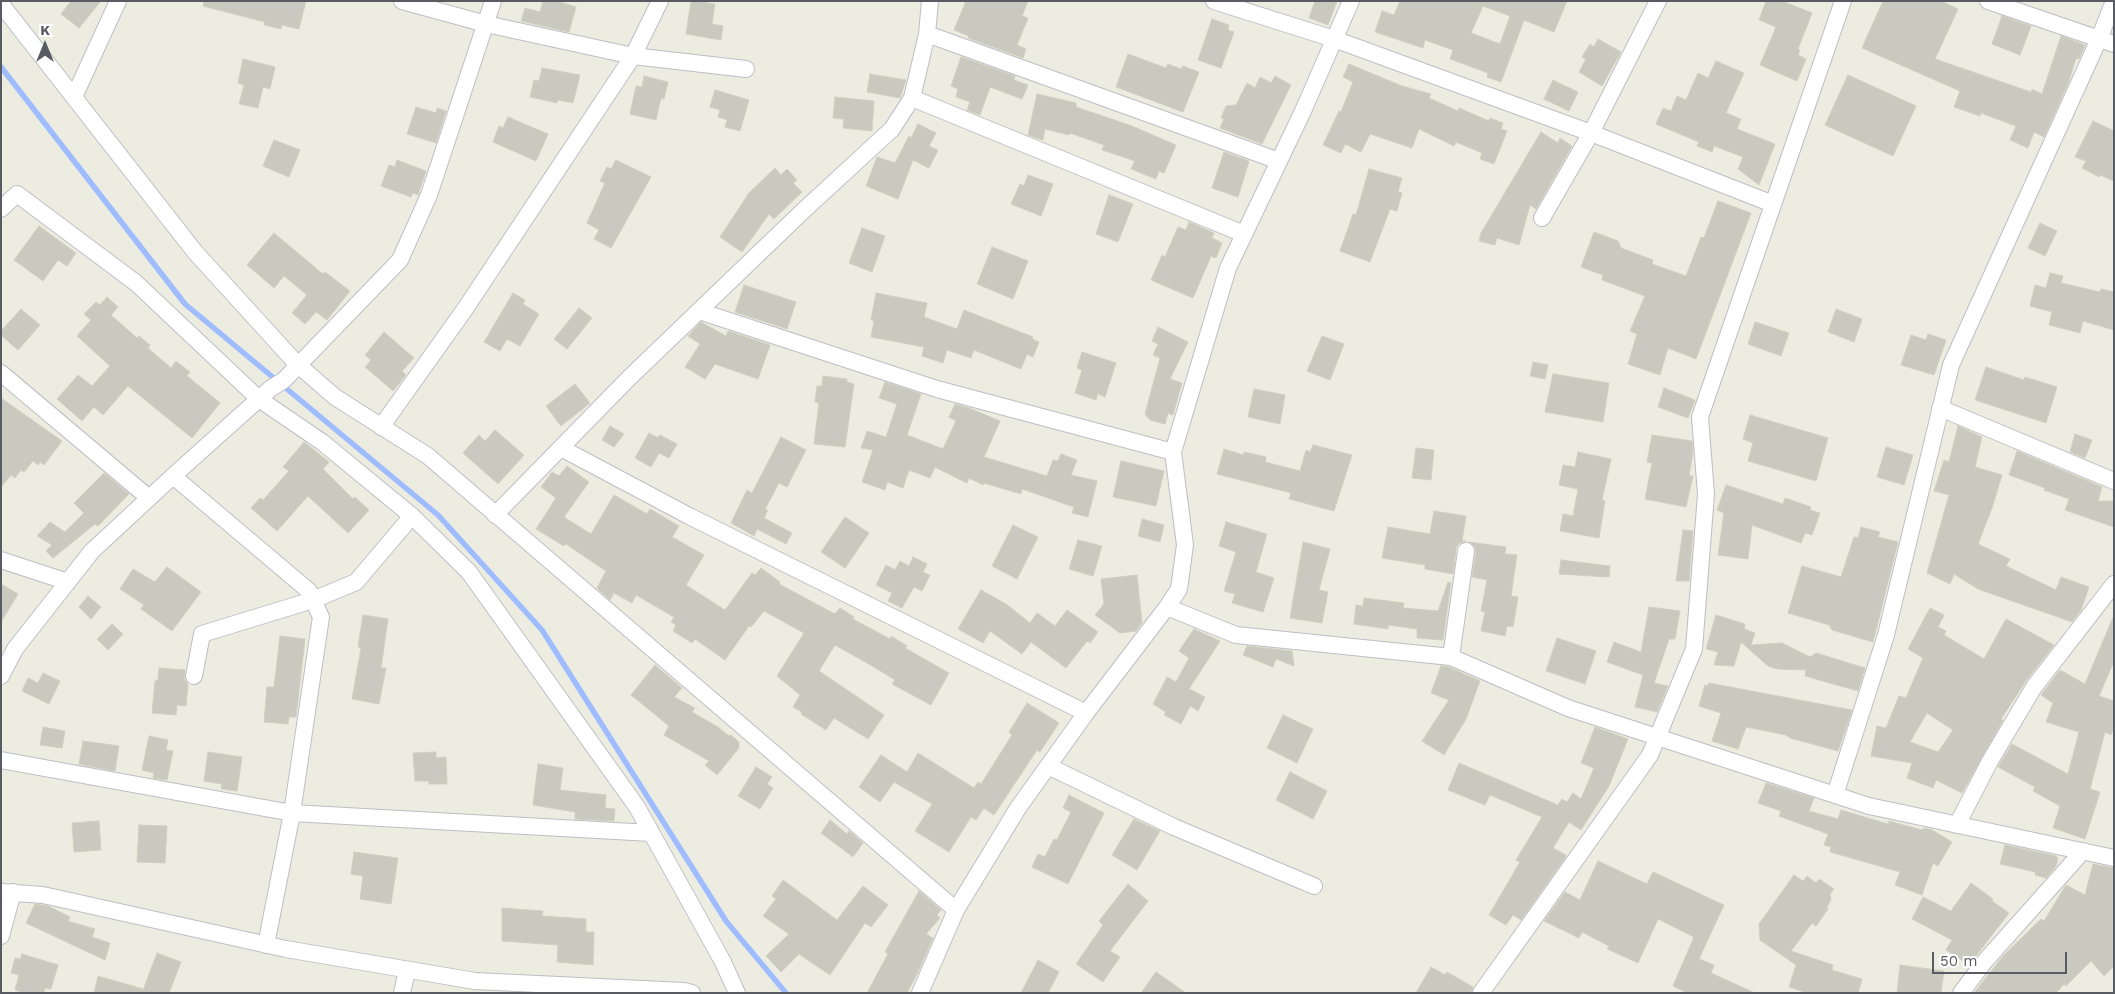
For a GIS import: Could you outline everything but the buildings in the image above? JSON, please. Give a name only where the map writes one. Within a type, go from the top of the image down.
[{"type":"street","points":[[74,97],[118,1]]},
{"type":"street","points":[[402,1],[486,24],[633,56],[746,69]]},
{"type":"street","points":[[1,676],[15,649],[92,551],[271,389],[400,260],[430,195],[493,1]]},
{"type":"street","points":[[381,427],[465,310],[633,56],[660,1]]},
{"type":"street","points":[[496,515],[699,311],[892,129],[912,98],[927,34],[930,1]]},
{"type":"street","points":[[1214,1],[1334,39],[1591,133],[1773,204]]},
{"type":"street","points":[[920,993],[956,910],[1018,808],[1179,589],[1185,545],[1173,452],[1228,268],[1279,162],[1351,1]]},
{"type":"street","points":[[1481,993],[1650,755],[1694,649],[1706,494],[1700,417],[1843,1]]},
{"type":"street","points":[[1988,1],[2106,41]]},
{"type":"street","points":[[1835,795],[1886,635],[1951,364],[2106,41],[2114,1]]},
{"type":"street","points":[[1542,218],[1591,133],[1653,3]]},
{"type":"street","points":[[1,4],[195,252],[297,364],[335,397],[428,456],[956,910]]},
{"type":"street","points":[[927,34],[1279,162]]},
{"type":"street","points":[[912,98],[1244,234]]},
{"type":"street","points":[[1,209],[17,194],[136,283],[271,389],[322,442],[412,516],[469,572],[636,807],[723,962],[737,993]]},
{"type":"street","points":[[699,311],[937,389],[1173,452]]},
{"type":"street","points":[[1,373],[149,498]]},
{"type":"street","points":[[1940,408],[2114,481]]},
{"type":"street","points":[[561,448],[689,516],[1086,713]]},
{"type":"street","points":[[173,476],[310,591],[321,617],[292,813],[266,945]]},
{"type":"street","points":[[194,676],[202,634],[313,600],[356,582],[412,516]]},
{"type":"street","points":[[1451,657],[1466,551]]},
{"type":"street","points":[[1,560],[68,582]]},
{"type":"street","points":[[1957,824],[1990,760],[2034,687],[2114,584]]},
{"type":"street","points":[[1167,607],[1236,635],[1451,657],[1568,708],[1869,806],[2114,858]]},
{"type":"street","points":[[1,760],[292,813],[651,833]]},
{"type":"street","points":[[1048,766],[1174,827],[1314,886]]},
{"type":"street","points":[[1962,993],[1985,961],[2083,852]]},
{"type":"street","points":[[1,936],[7,892],[43,894],[266,945],[475,981],[684,990],[692,993]]},
{"type":"street","points":[[402,993],[407,970]]},
{"type":"waterway","points":[[1,67],[185,304],[438,515],[542,630],[726,921],[786,993]]}]
